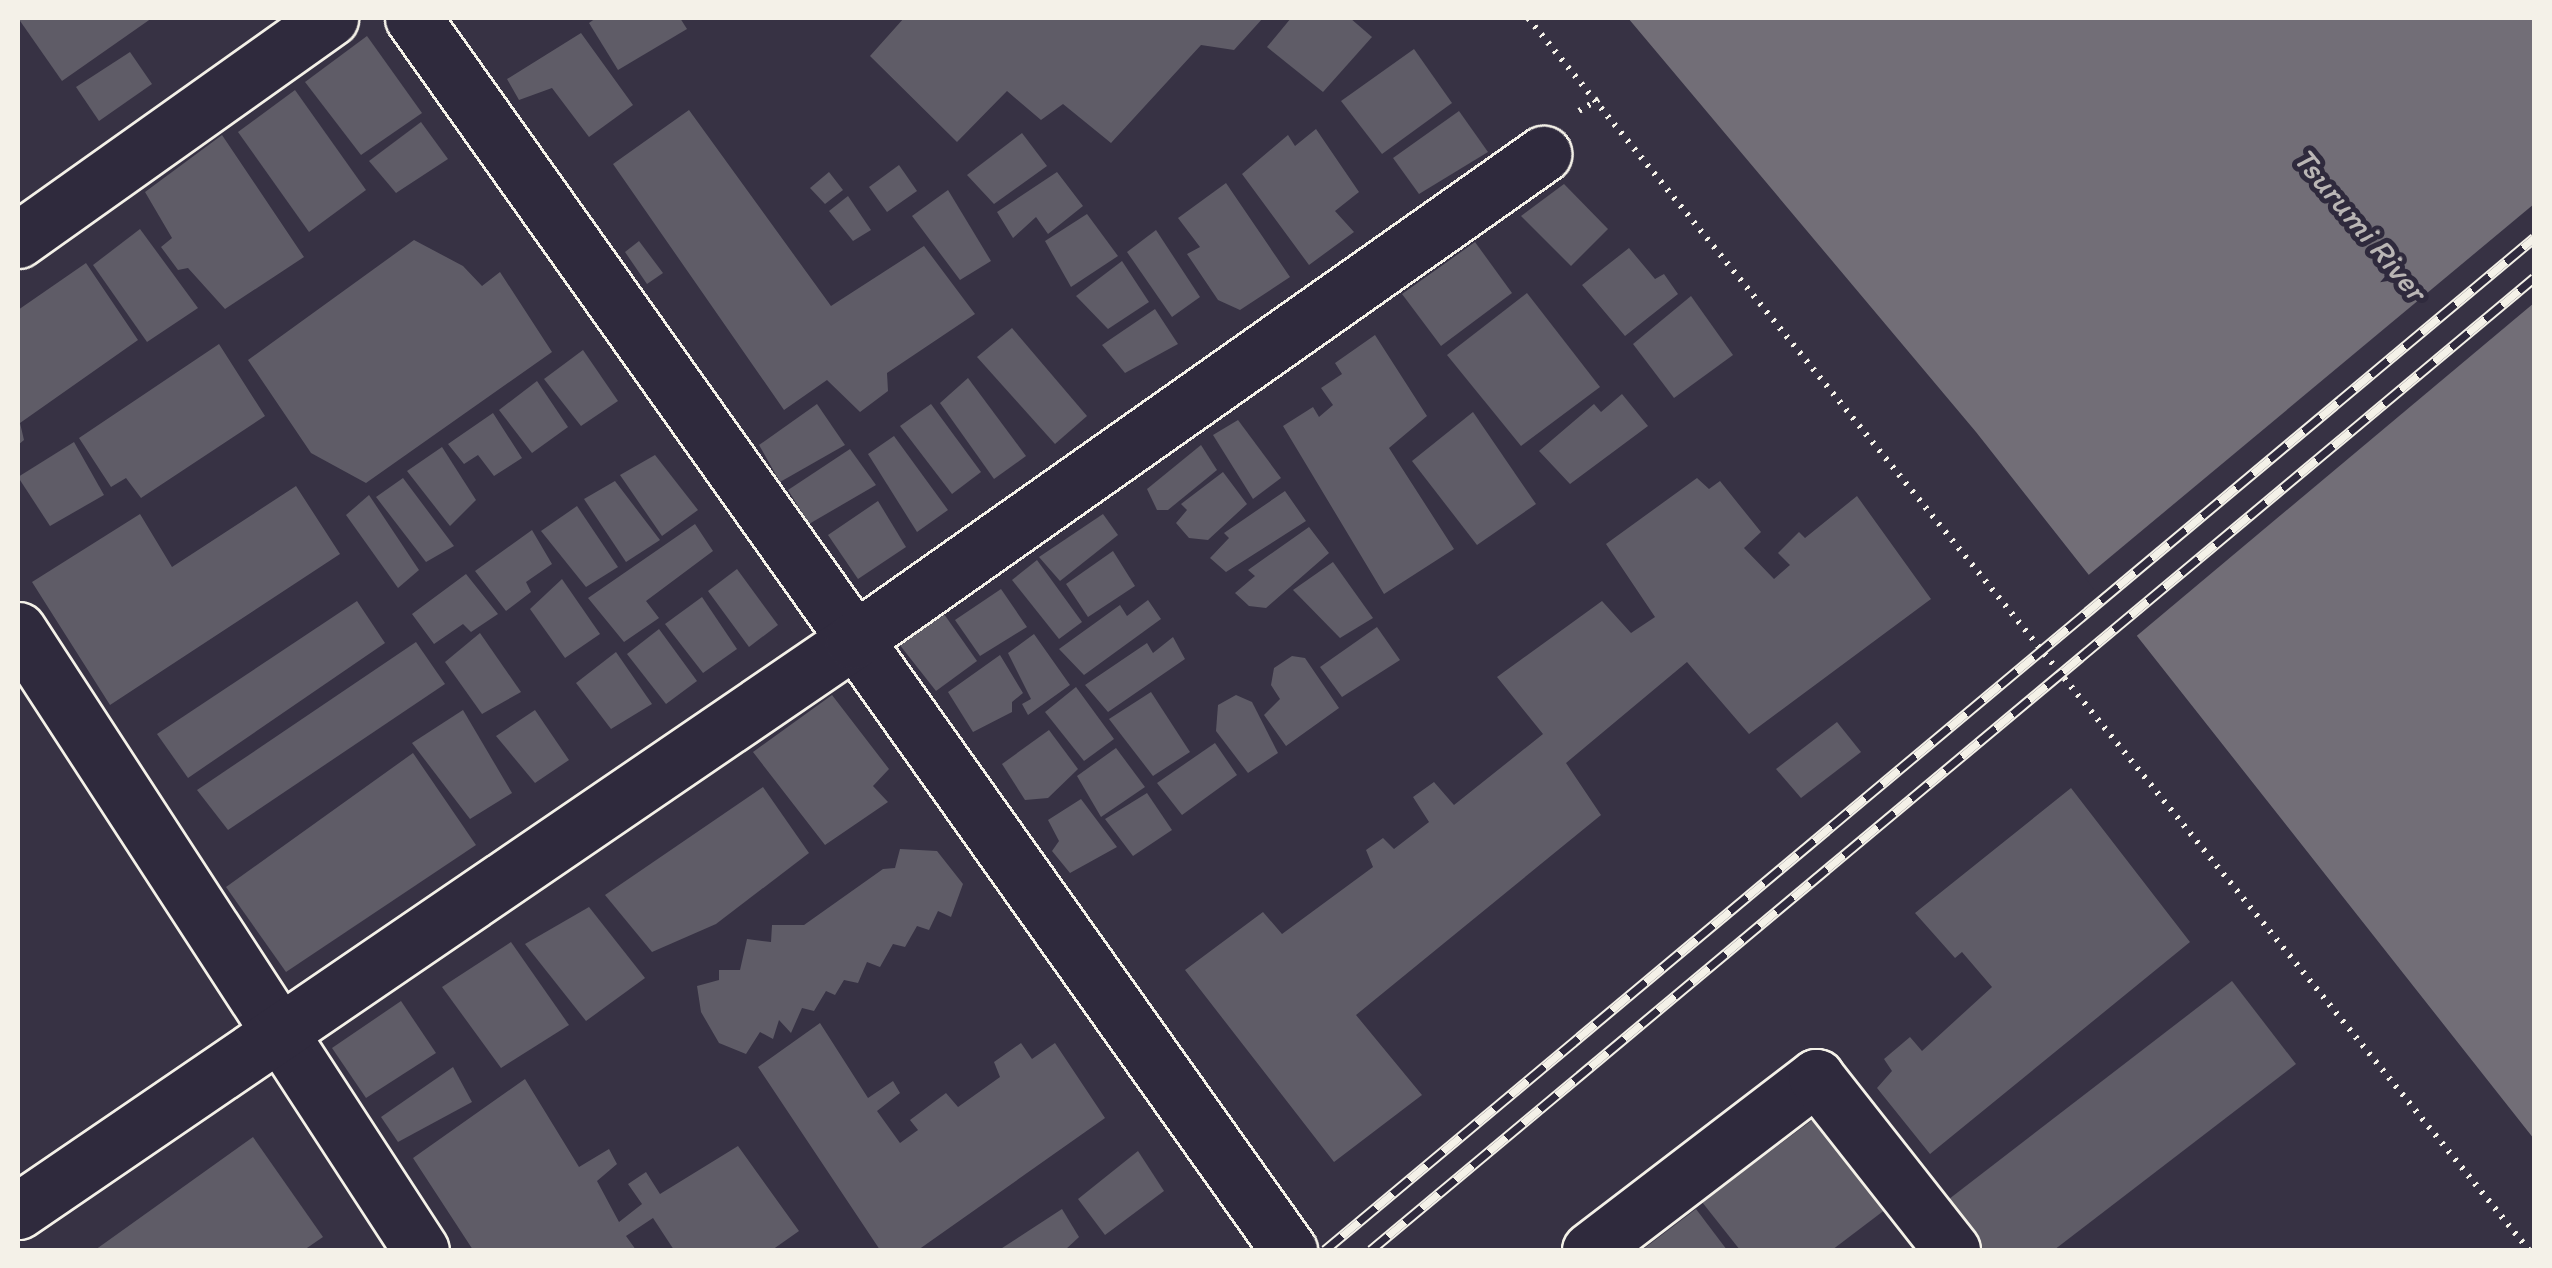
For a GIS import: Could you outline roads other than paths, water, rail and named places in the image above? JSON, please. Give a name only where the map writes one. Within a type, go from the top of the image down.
[{"type":"street","points":[[18,240],[330,18]]},
{"type":"street","points":[[413,18],[853,640],[1263,1241]]},
{"type":"street","points":[[18,1211],[853,640],[1544,154]]},
{"type":"street","points":[[18,630],[421,1250]]},
{"type":"street","points":[[1590,1250],[1816,1077],[1952,1250]]},
{"type":"water","name":"Tsurumi River","points":[[1628,18],[2534,18],[2534,1139],[1976,432]]},
{"type":"railway","points":[[1325,1250],[2534,238]]},
{"type":"railway","points":[[1371,1250],[2534,278]]}]
